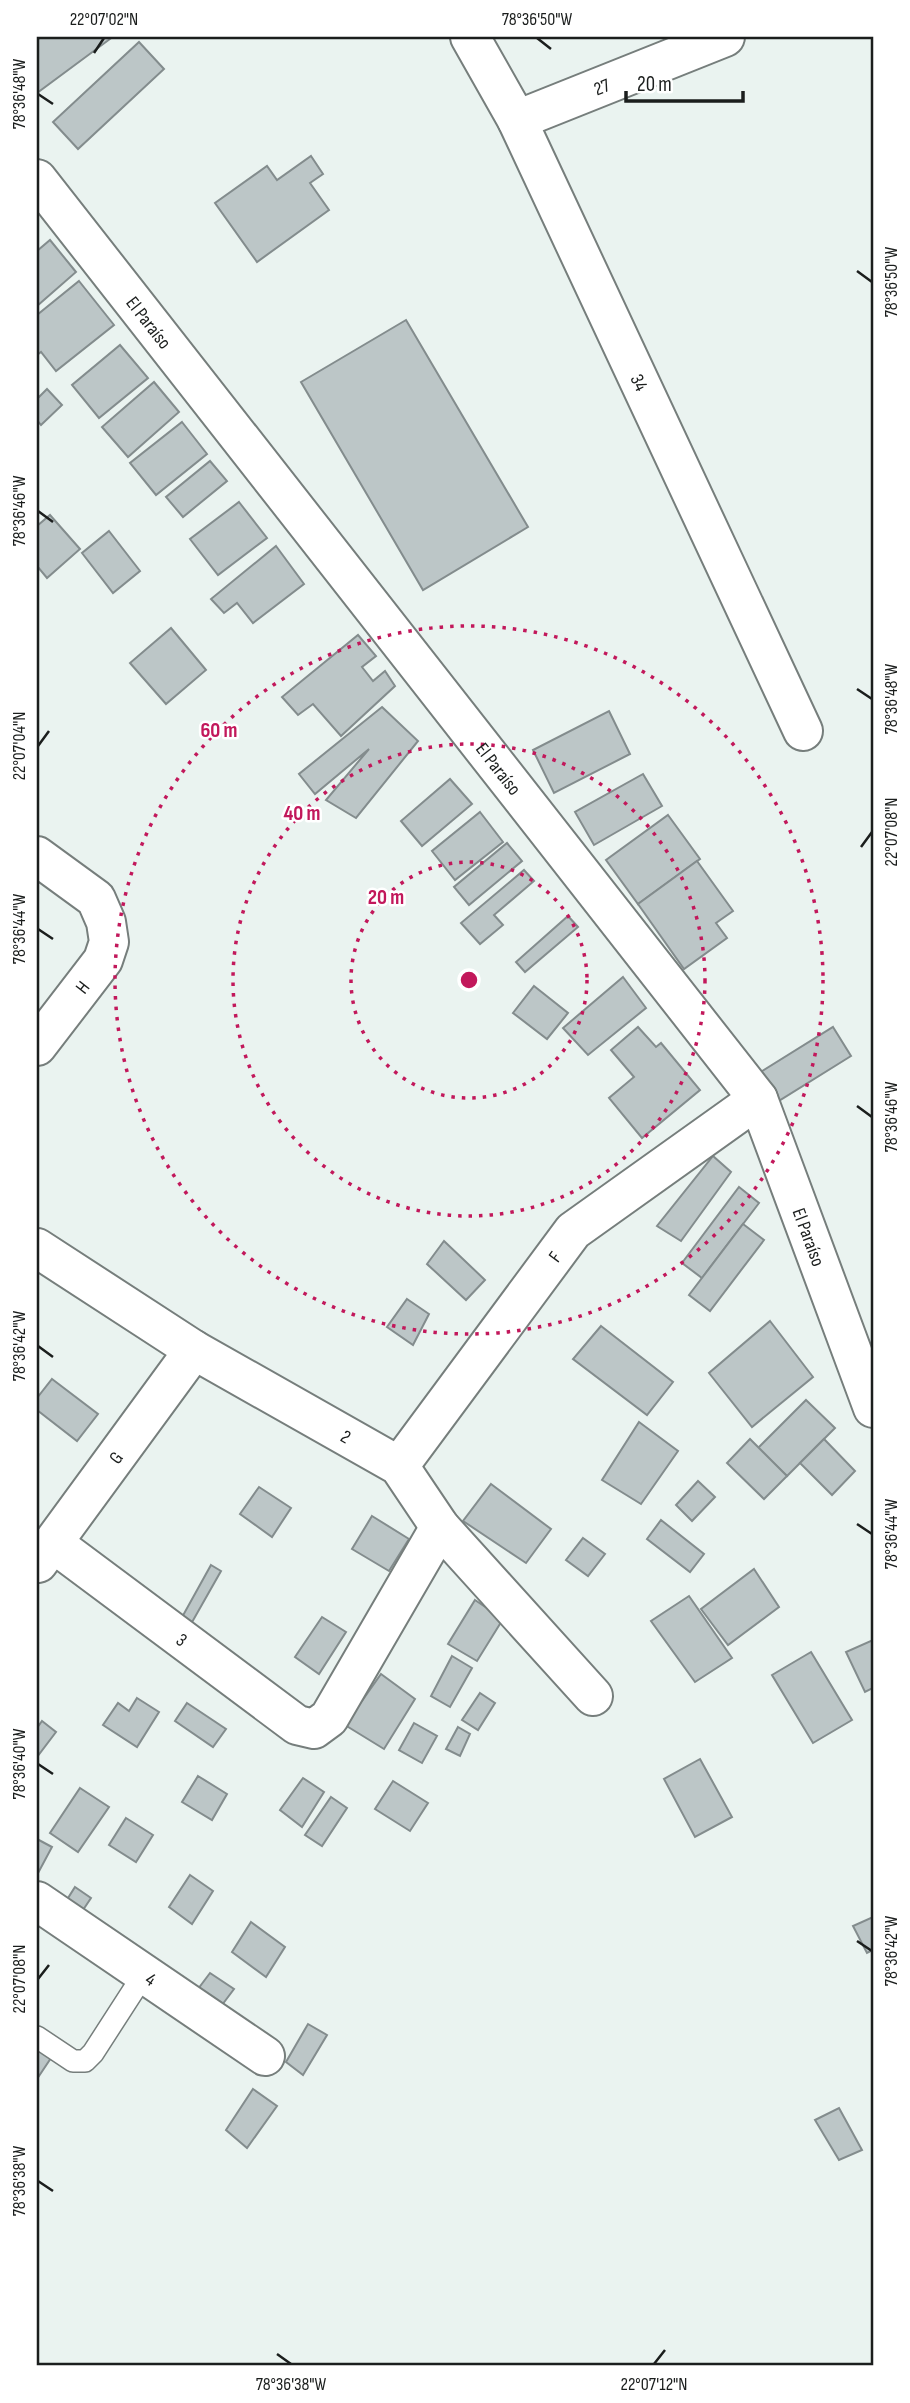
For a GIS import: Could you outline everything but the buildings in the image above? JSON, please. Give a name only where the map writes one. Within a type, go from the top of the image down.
[{"type":"street","name":"34","points":[[470,37],[517,120],[803,731]]},
{"type":"street","name":"27","points":[[517,120],[725,37]]},
{"type":"street","name":"El Paraíso","points":[[37,178],[758,1099],[873,1408]]},
{"type":"street","name":"H","points":[[37,856],[96,899],[106,922],[110,942],[103,960],[37,1046]]},
{"type":"street","name":"F","points":[[399,1466],[573,1231],[758,1099]]},
{"type":"street","name":"2","points":[[37,1248],[194,1350],[399,1466],[440,1527],[593,1696]]},
{"type":"street","name":"G","points":[[45,1553],[194,1350]]},
{"type":"street","name":"3","points":[[45,1553],[297,1725],[314,1729],[329,1718],[440,1527]]},
{"type":"street","name":"4","points":[[37,1901],[265,2056]]},
{"type":"lane","points":[[37,2037],[73,2061],[85,2061],[93,2053],[144,1973]]}]
